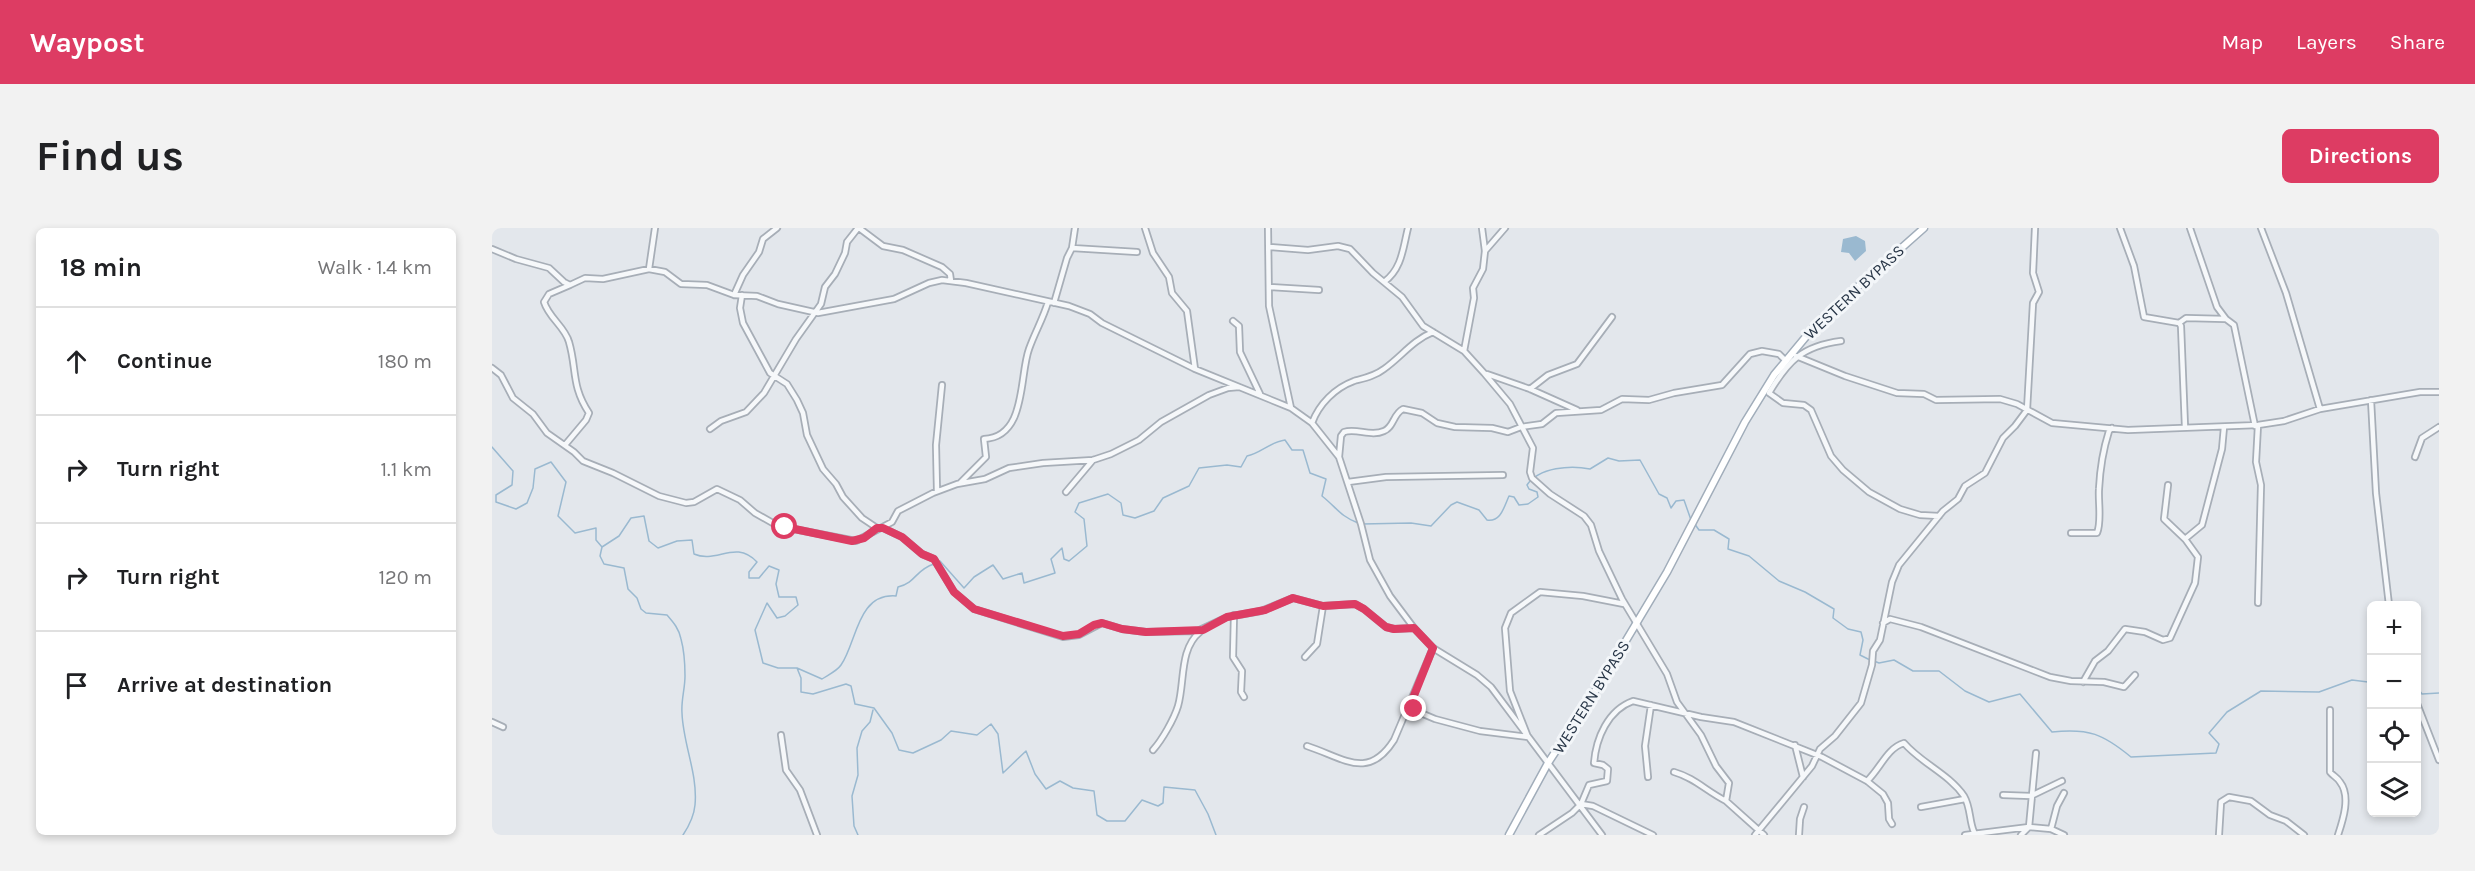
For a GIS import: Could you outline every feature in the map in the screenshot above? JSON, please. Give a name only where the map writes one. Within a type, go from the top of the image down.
[{"type":"main road","name":"WESTERN BYPASS","points":[[1509,835],[1548,763],[1636,625],[1691,528],[1745,422],[1785,360],[1819,321],[1924,228]]},
{"type":"street","points":[[649,269],[655,228]]},
{"type":"street","points":[[734,295],[759,252],[764,238],[777,228]]},
{"type":"street","points":[[710,429],[721,421],[746,412],[764,393],[823,300],[827,282],[835,274],[845,253],[847,242],[858,228],[883,246],[903,250],[942,267],[950,274],[951,281]]},
{"type":"street","points":[[1054,303],[1072,248],[1075,228]]},
{"type":"street","points":[[1145,228],[1153,253],[1169,277],[1172,293],[1187,311],[1195,369]]},
{"type":"street","points":[[1268,228],[1271,317],[1291,408]]},
{"type":"street","points":[[1384,282],[1396,270],[1408,228]]},
{"type":"street","points":[[1464,351],[1474,298],[1473,288],[1482,273],[1485,251],[1482,228]]},
{"type":"street","points":[[1485,251],[1505,228]]},
{"type":"street","points":[[1756,833],[1803,777],[1820,749],[1835,736],[1861,703],[1876,646],[1880,640],[1892,582],[1899,565],[1939,516],[1958,499],[1965,486],[1985,473],[2003,438],[2027,410],[2033,303],[2039,292],[2033,273],[2035,228]]},
{"type":"street","points":[[2120,228],[2134,266],[2144,316],[2179,323],[2186,318],[2226,319]]},
{"type":"street","points":[[2190,228],[2217,307],[2234,325],[2256,425],[2256,462],[2261,485],[2258,603]]},
{"type":"street","points":[[2261,228],[2286,293],[2320,408]]},
{"type":"street","points":[[1269,247],[1308,250],[1345,246],[1350,249],[1406,302],[1423,326],[1464,351],[1510,404],[1533,451],[1530,472],[1532,478],[1538,485],[1588,521],[1624,604],[1667,674],[1677,702],[1701,735],[1716,766],[1729,783],[1726,801]]},
{"type":"street","points":[[1072,248],[1137,252]]},
{"type":"street","points":[[492,249],[516,259],[549,268],[558,278],[570,285]]},
{"type":"street","points":[[565,445],[590,413],[580,399],[574,380],[568,340],[548,312],[544,302],[549,294],[585,278],[603,279],[649,269],[665,272],[681,284],[707,285],[734,295],[757,296],[778,304],[814,312],[894,299],[929,283],[951,281],[1069,306],[1090,314],[1102,323],[1195,369],[1291,408],[1312,423],[1339,456],[1374,569],[1389,596],[1433,648],[1483,679],[1581,804],[1602,835]]},
{"type":"street","points":[[1269,287],[1319,290]]},
{"type":"street","points":[[742,295],[740,308],[743,323],[766,366],[774,376],[787,384],[797,400],[803,413],[807,435],[823,469],[836,484],[843,497],[862,518],[902,537],[922,554],[934,559],[954,592],[974,609],[1063,636],[1079,634],[1102,623],[1122,629],[1146,632],[1203,630]]},
{"type":"street","points":[[957,484],[986,457],[984,440],[995,439],[999,436],[1007,428],[1020,405],[1028,350],[1042,323],[1048,302]]},
{"type":"street","points":[[1530,389],[1548,375],[1576,364],[1612,317]]},
{"type":"street","points":[[1233,321],[1240,329],[1241,356],[1260,394]]},
{"type":"street","points":[[2179,323],[2184,371],[2185,427]]},
{"type":"street","points":[[1312,423],[1319,407],[1337,391],[1382,370],[1405,350],[1433,332]]},
{"type":"street","points":[[1841,341],[1804,351],[1796,356],[1769,393],[1782,403],[1808,407],[1814,414],[1822,441],[1831,456],[1843,470],[1869,492],[1900,509],[1920,515],[1939,516]]},
{"type":"street","points":[[1339,456],[1341,436],[1344,432],[1383,432],[1390,427],[1396,414],[1403,410],[1422,413],[1437,423],[1460,428],[1492,428],[1508,432],[1521,427],[1542,424],[1556,413],[1601,410],[1622,399],[1649,400],[1722,384],[1755,351],[1779,354],[1785,360]]},
{"type":"street","points":[[1796,356],[1845,376],[1897,393],[1924,394],[1936,400],[2000,399],[2052,423],[2128,429],[2256,425],[2284,421],[2320,408],[2421,392],[2439,392]]},
{"type":"street","points":[[492,369],[501,375],[513,398],[533,414],[547,433],[583,460],[668,499],[691,503],[717,489],[740,500],[778,526],[843,540],[860,540],[892,522],[898,511],[937,491],[957,484],[976,481],[1009,468],[1025,465],[1092,460],[1125,448],[1143,438],[1161,422],[1209,395],[1228,388],[1242,387]]},
{"type":"street","points":[[1484,373],[1530,389],[1579,411]]},
{"type":"street","points":[[937,491],[936,445],[942,385]]},
{"type":"street","points":[[2371,400],[2376,493],[2388,601]]},
{"type":"street","points":[[2185,539],[2202,525],[2222,449],[2224,427]]},
{"type":"street","points":[[2415,457],[2422,438],[2439,427]]},
{"type":"street","points":[[2071,533],[2097,533],[2099,529],[2101,465],[2109,431],[2112,428]]},
{"type":"street","points":[[1065,492],[1092,460]]},
{"type":"street","points":[[970,474],[976,481]]},
{"type":"street","points":[[1348,482],[1386,477],[1503,475]]},
{"type":"street","points":[[2083,682],[2095,662],[2108,651],[2125,629],[2145,632],[2163,640],[2170,638],[2195,583],[2198,557],[2185,539],[2164,519],[2168,485]]},
{"type":"street","points":[[1528,737],[1508,682],[1505,628],[1511,614],[1540,592],[1583,596],[1624,604]]},
{"type":"street","points":[[1153,750],[1161,741],[1177,709],[1188,646],[1203,630],[1234,615],[1265,610],[1293,598],[1323,606],[1355,604],[1386,627],[1414,628]]},
{"type":"street","points":[[1305,657],[1317,644],[1323,606]]},
{"type":"street","points":[[1234,615],[1233,653],[1242,671],[1241,692],[1244,697]]},
{"type":"street","points":[[1883,623],[1890,619],[1921,627],[2050,677],[2083,682],[2104,682],[2124,687],[2135,675]]},
{"type":"street","points":[[1307,746],[1354,764],[1369,763],[1386,753],[1409,708],[1433,648]]},
{"type":"street","points":[[1539,835],[1572,813],[1581,804],[1589,785],[1607,781],[1608,769],[1594,763],[1597,746],[1609,720],[1619,708],[1633,701],[1734,722],[1816,755],[1867,781],[1885,796],[1892,824]]},
{"type":"street","points":[[1648,777],[1646,746],[1651,705]]},
{"type":"street","points":[[1409,708],[1477,731],[1528,737]]},
{"type":"street","points":[[2419,709],[2439,760]]},
{"type":"street","points":[[2330,710],[2330,772],[2342,784],[2345,798],[2338,835]]},
{"type":"street","points":[[492,722],[503,727]]},
{"type":"street","points":[[781,735],[786,770],[800,790],[818,835]]},
{"type":"street","points":[[1867,781],[1881,767],[1884,758],[1903,742],[1939,771],[1965,800],[1974,832]]},
{"type":"street","points":[[1794,745],[1803,777]]},
{"type":"street","points":[[2021,835],[2029,826],[2036,753]]},
{"type":"street","points":[[1674,772],[1692,777],[1704,789],[1726,801],[1756,833],[1764,835]]},
{"type":"street","points":[[2003,795],[2031,796],[2062,781]]},
{"type":"street","points":[[2051,829],[2057,806],[2064,793]]},
{"type":"street","points":[[2219,835],[2221,802],[2229,797],[2251,801],[2270,815],[2286,821],[2304,835]]},
{"type":"street","points":[[1921,807],[1965,800]]},
{"type":"street","points":[[1581,804],[1593,806],[1653,835]]},
{"type":"street","points":[[1800,835],[1800,819],[1804,807]]},
{"type":"street","points":[[1965,835],[2029,826],[2051,829],[2064,835]]},
{"type":"water","points":[[1856,236],[1865,241],[1866,251],[1855,261],[1849,253],[1841,252],[1843,239]]},
{"type":"waterway","points":[[938,563],[940,561],[964,588],[974,577],[993,565],[1003,579],[1022,573],[1024,583],[1055,573],[1051,559],[1062,548],[1064,559],[1069,561],[1087,546],[1084,519],[1075,512],[1079,503],[1108,494],[1121,503],[1123,515],[1135,518],[1154,511],[1163,498],[1189,486],[1199,468],[1227,465],[1241,467],[1247,456],[1285,440],[1292,450],[1303,450],[1310,473],[1326,479],[1322,496],[1343,515],[1358,523]]},
{"type":"waterway","points":[[492,447],[513,471],[512,485],[496,495],[496,502],[516,509],[527,503],[533,488],[535,469],[551,462],[566,482],[558,516],[575,533],[596,528],[596,540],[602,547],[619,536],[631,518],[644,516],[649,541],[658,548],[677,541],[692,540],[694,554],[710,556],[741,552],[749,555],[757,562],[749,572],[749,578],[759,578],[769,566],[779,570],[776,584],[779,597],[796,597],[798,605],[785,616],[777,618],[767,603],[755,630],[763,663],[778,668],[797,668],[801,678],[801,692],[813,694],[846,684],[851,686],[855,704],[874,708],[892,733],[899,750],[913,753],[941,740],[951,731],[977,735],[991,724],[998,734],[1003,773],[1026,751],[1035,774],[1046,789],[1060,781],[1073,788],[1094,791],[1097,815],[1107,821],[1125,821],[1142,800],[1158,806],[1163,803],[1164,787],[1195,790],[1216,835]]},
{"type":"waterway","points":[[1362,524],[1411,523],[1431,526],[1451,505],[1457,502],[1479,510],[1487,520],[1496,519],[1509,496],[1514,497],[1519,505],[1528,504],[1538,497],[1537,492],[1529,489],[1527,485],[1539,474],[1574,467],[1590,469],[1608,458],[1619,461],[1640,460],[1659,494],[1667,498],[1671,508],[1676,501],[1684,500],[1691,520]]},
{"type":"waterway","points":[[1694,523],[1699,530],[1714,530],[1729,539],[1728,549],[1749,556],[1779,581],[1805,592],[1834,609],[1833,618],[1848,629],[1861,632],[1863,640],[1860,655],[1870,660]]},
{"type":"waterway","points":[[602,547],[600,556],[604,564],[624,568],[628,589],[637,598],[641,609],[646,613],[667,615],[680,635],[685,672],[683,725],[695,793],[694,813],[683,835]]},
{"type":"waterway","points":[[797,668],[822,679],[835,671],[841,665],[860,621],[873,602],[883,597],[896,596],[898,587],[934,564]]},
{"type":"waterway","points":[[1874,661],[1879,663],[1894,660],[1913,671],[1939,671],[1965,691],[1989,702],[2020,694],[2052,732],[2076,731],[2095,734],[2131,757],[2216,753],[2219,744],[2209,733],[2227,712],[2261,691],[2319,692],[2352,680],[2367,682]]},
{"type":"waterway","points":[[2421,693],[2439,693]]},
{"type":"waterway","points":[[858,835],[854,826],[852,796],[858,775],[857,748],[862,731],[870,722],[873,710]]},
{"type":"route","points":[[785,527],[852,541],[864,538],[879,527],[883,528],[902,537],[922,554],[934,559],[954,592],[974,609],[1063,636],[1079,634],[1102,623],[1122,629],[1137,629],[1146,632],[1203,630],[1227,617],[1265,610],[1293,598],[1323,606],[1355,604],[1386,627],[1414,628],[1433,648],[1409,708],[1414,709]]}]
